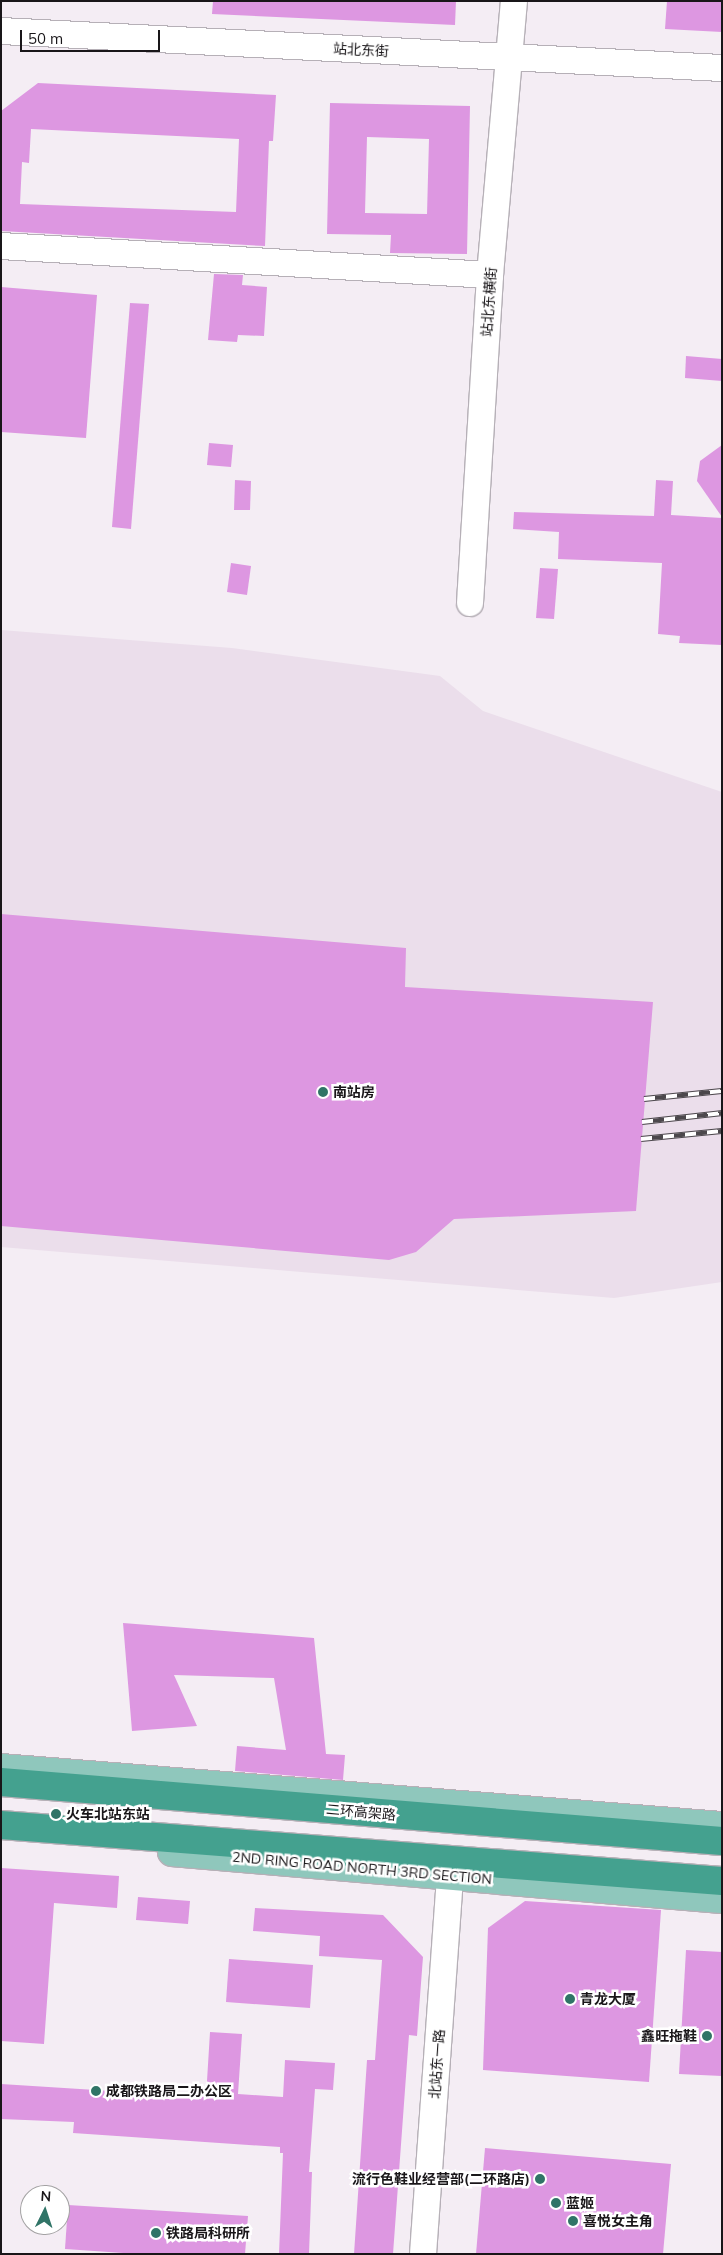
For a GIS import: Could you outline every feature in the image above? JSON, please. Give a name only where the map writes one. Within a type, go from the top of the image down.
[{"type":"highway","name":"二环高架路","points":[[1,1782],[722,1841]]},
{"type":"highway","points":[[1,1825],[722,1881]]},
{"type":"main road","points":[[1,1768],[722,1826]]},
{"type":"main road","name":"2ND RING ROAD NORTH 3RD SECTION","points":[[1,1838],[722,1899]]},
{"type":"street","name":"站北东横街","points":[[470,603],[490,275],[514,1]]},
{"type":"street","name":"站北东街","points":[[1,32],[722,68]]},
{"type":"street","points":[[1,246],[490,275]]},
{"type":"street","name":"北站东一路","points":[[423,2254],[450,1875]]},
{"type":"shaded area","points":[[1,630],[232,648],[440,676],[483,711],[722,792],[722,1282],[614,1298],[1,1247]]},
{"type":"building","points":[[213,1],[456,1],[455,25],[212,14]]},
{"type":"building","points":[[667,1],[722,1],[722,32],[665,29]]},
{"type":"building","points":[[38,83],[276,95],[273,141],[269,141],[265,246],[1,231],[1,111]],"holes":[[[31,129],[239,139],[236,212],[20,204],[22,162],[29,163]]]},
{"type":"building","points":[[330,103],[470,106],[467,254],[390,253],[391,235],[327,234]],"holes":[[[367,137],[429,139],[427,214],[365,213]]]},
{"type":"building","points":[[214,274],[243,275],[242,285],[267,287],[264,336],[238,335],[237,342],[208,340]]},
{"type":"building","points":[[1,287],[97,295],[86,438],[1,432]]},
{"type":"building","points":[[130,303],[149,304],[131,529],[112,527]]},
{"type":"building","points":[[686,356],[722,359],[722,381],[685,378]]},
{"type":"building","points":[[209,443],[233,445],[231,467],[207,465]]},
{"type":"building","points":[[722,445],[722,517],[697,481],[700,461]]},
{"type":"building","points":[[235,480],[251,481],[250,510],[234,510]]},
{"type":"building","points":[[656,480],[673,481],[671,515],[722,518],[722,645],[679,643],[680,636],[658,634],[662,563],[558,559],[559,532],[513,529],[514,512],[654,516]]},
{"type":"building","points":[[231,563],[251,566],[247,595],[227,592]]},
{"type":"building","points":[[540,568],[558,569],[554,619],[536,618]]},
{"type":"building","name":"南站房","points":[[1,914],[406,948],[405,987],[653,1002],[636,1211],[454,1219],[416,1252],[389,1260],[1,1226]]},
{"type":"building","points":[[123,1623],[314,1638],[326,1754],[345,1755],[343,1780],[235,1771],[237,1746],[286,1750],[274,1678],[174,1675],[197,1726],[132,1731]]},
{"type":"building","points":[[1,1868],[119,1876],[117,1908],[54,1903],[44,2044],[1,2041]]},
{"type":"building","points":[[138,1897],[190,1901],[188,1924],[136,1920]]},
{"type":"building","name":"青龙大厦","points":[[525,1901],[661,1910],[649,2082],[483,2070],[488,1928]]},
{"type":"building","points":[[255,1908],[383,1915],[423,1957],[417,2036],[409,2035],[393,2254],[354,2254],[367,2060],[375,2060],[382,1960],[319,1956],[320,1936],[253,1931]]},
{"type":"building","points":[[686,1950],[722,1952],[722,2076],[679,2074]]},
{"type":"building","points":[[229,1959],[313,1965],[310,2008],[226,2002]]},
{"type":"building","points":[[210,2032],[242,2034],[238,2094],[283,2097],[285,2060],[335,2063],[333,2090],[315,2089],[309,2172],[312,2172],[309,2254],[279,2254],[283,2153],[280,2153],[280,2147],[73,2133],[74,2122],[1,2119],[1,2084],[206,2097]]},
{"type":"building","points":[[485,2148],[671,2164],[663,2254],[476,2254]]},
{"type":"building","name":"铁路局科研所","points":[[70,2205],[248,2216],[245,2254],[138,2254],[65,2249],[66,2235],[70,2235]]},
{"type":"railway","points":[[644,1099],[722,1091]]},
{"type":"railway","points":[[642,1122],[722,1113]]},
{"type":"railway","points":[[641,1139],[722,1131]]},
{"type":"place","name":"南站房","points":[[323,1092]]},
{"type":"place","name":"火车北站东站","points":[[56,1814]]},
{"type":"place","name":"青龙大厦","points":[[570,1999]]},
{"type":"place","name":"鑫旺拖鞋","points":[[707,2036]]},
{"type":"place","name":"成都铁路局二办公区","points":[[96,2091]]},
{"type":"place","name":"流行色鞋业经营部(二环路店)","points":[[540,2179]]},
{"type":"place","name":"蓝姬","points":[[556,2203]]},
{"type":"place","name":"喜悦女主角","points":[[573,2221]]},
{"type":"place","name":"铁路局科研所","points":[[156,2233]]}]
